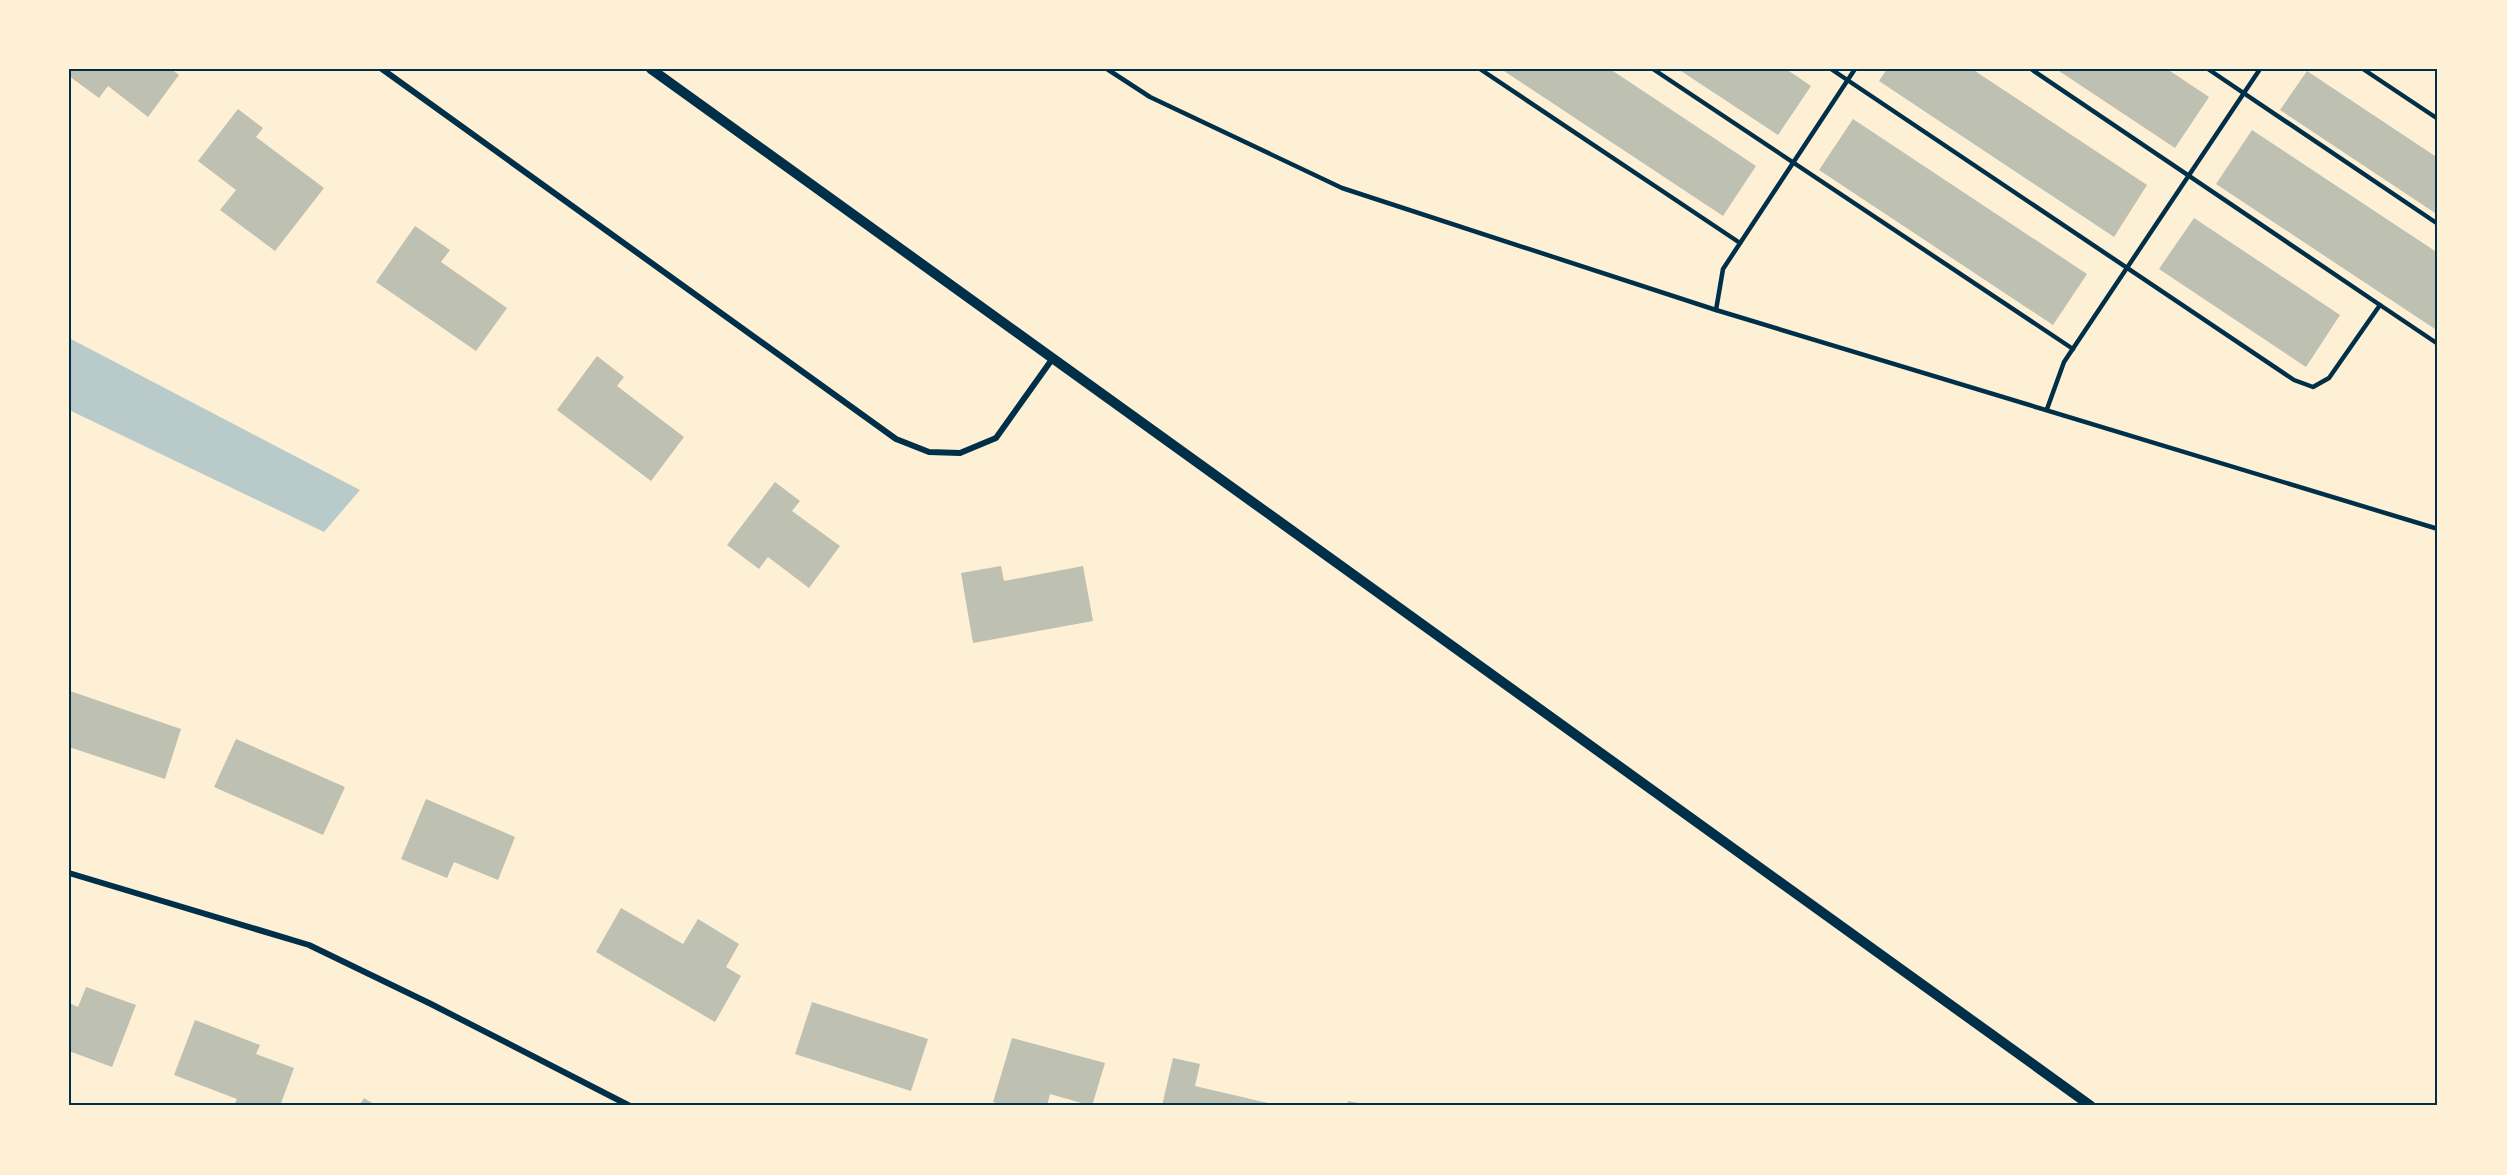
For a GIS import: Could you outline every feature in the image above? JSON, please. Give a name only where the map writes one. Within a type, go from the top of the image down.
[{"type":"street","points":[[382,69],[896,439],[929,452],[960,453],[996,438],[1053,358]]},
{"type":"street","points":[[651,69],[2091,1106]]},
{"type":"street","points":[[69,873],[309,945],[431,1004],[630,1106]]},
{"type":"lane","points":[[1107,69],[1150,97],[1342,188],[1716,310],[2438,529]]},
{"type":"lane","points":[[1480,69],[1740,243]]},
{"type":"lane","points":[[1653,69],[2073,349]]},
{"type":"lane","points":[[1831,69],[2295,380],[2313,387],[2329,378],[2380,305]]},
{"type":"lane","points":[[1716,310],[1723,269],[1855,69]]},
{"type":"lane","points":[[2031,69],[2438,344]]},
{"type":"lane","points":[[2208,69],[2438,224]]},
{"type":"lane","points":[[2047,409],[2064,362],[2260,69]]},
{"type":"lane","points":[[2363,69],[2438,119]]},
{"type":"shaded area","points":[[69,338],[360,490],[324,532],[69,410]]},
{"type":"building","points":[[71,69],[171,69],[179,75],[148,117],[108,86],[99,98],[69,76]]},
{"type":"building","points":[[1501,69],[1610,69],[1756,166],[1723,216]]},
{"type":"building","points":[[1678,69],[1786,69],[1811,86],[1778,135]]},
{"type":"building","points":[[1887,69],[1972,69],[2147,185],[2114,237],[1879,81]]},
{"type":"building","points":[[2056,69],[2167,69],[2209,97],[2175,148]]},
{"type":"building","points":[[2307,71],[2438,158],[2438,215],[2280,110]]},
{"type":"building","points":[[238,109],[263,128],[256,137],[324,188],[275,251],[220,210],[236,190],[198,161]]},
{"type":"building","points":[[1853,119],[2087,274],[2053,325],[1819,170]]},
{"type":"building","points":[[2252,130],[2438,253],[2438,331],[2216,184]]},
{"type":"building","points":[[2194,218],[2340,315],[2306,367],[2159,269]]},
{"type":"building","points":[[415,226],[450,250],[441,262],[507,308],[476,351],[376,282]]},
{"type":"building","points":[[597,356],[624,377],[617,386],[684,437],[651,481],[557,410]]},
{"type":"building","points":[[775,482],[800,501],[792,511],[840,546],[809,588],[768,557],[759,569],[727,545]]},
{"type":"building","points":[[1001,566],[1004,581],[1083,566],[1093,621],[973,643],[961,573]]},
{"type":"building","points":[[70,691],[181,729],[165,779],[69,747]]},
{"type":"building","points":[[236,739],[345,787],[323,835],[214,787]]},
{"type":"building","points":[[426,799],[515,837],[498,880],[454,862],[447,878],[401,859]]},
{"type":"building","points":[[621,908],[683,944],[698,919],[739,944],[726,967],[741,976],[715,1022],[596,952]]},
{"type":"building","points":[[86,987],[136,1005],[112,1067],[69,1051],[69,1003],[78,1007]]},
{"type":"building","points":[[812,1002],[928,1039],[911,1091],[795,1054]]},
{"type":"building","points":[[195,1020],[260,1045],[256,1054],[294,1068],[280,1106],[234,1106],[237,1099],[174,1075]]},
{"type":"building","points":[[1012,1038],[1105,1063],[1092,1106],[1050,1094],[1047,1106],[1006,1106],[993,1102]]},
{"type":"building","points":[[1173,1058],[1200,1064],[1195,1086],[1280,1106],[1162,1106]]},
{"type":"building","points":[[364,1098],[377,1106],[359,1106]]},
{"type":"building","points":[[1348,1101],[1368,1105],[1368,1106],[1347,1106]]}]
